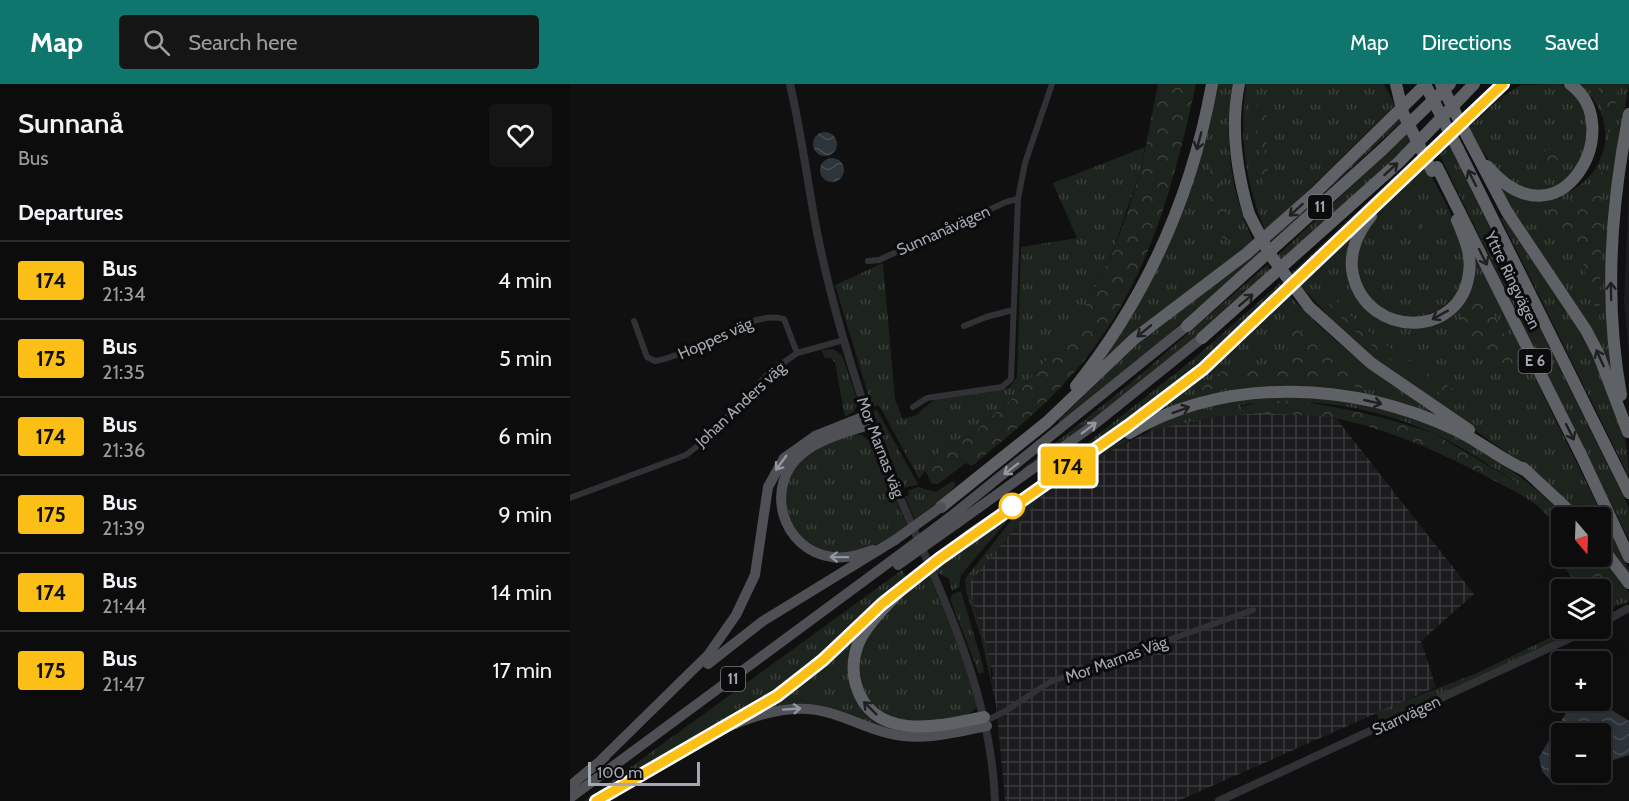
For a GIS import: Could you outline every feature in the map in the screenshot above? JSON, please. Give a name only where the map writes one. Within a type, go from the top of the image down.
[{"type":"highway","points":[[1030,436],[1112,338],[1144,284],[1185,189],[1212,84]]},
{"type":"highway","points":[[1239,84],[1235,111],[1236,154],[1250,214],[1269,253],[1309,307],[1371,363],[1527,471],[1565,507]]},
{"type":"highway","name":"Yttre Ringvägen","points":[[1396,84],[1435,169],[1584,459],[1629,557]]},
{"type":"highway","points":[[941,507],[1030,436],[1134,339],[1226,270],[1307,200],[1425,84]]},
{"type":"highway","name":"Yttre Ringvägen","points":[[1425,84],[1629,493]]},
{"type":"highway","points":[[1441,84],[1464,136],[1507,212],[1586,330],[1598,353],[1629,434]]},
{"type":"highway","name":"11","points":[[1187,326],[1383,149],[1450,84]]},
{"type":"highway","name":"11","points":[[1202,338],[1399,162],[1474,84]]},
{"type":"highway","points":[[1464,136],[1503,84]]},
{"type":"highway","points":[[735,723],[796,682],[909,583],[969,536],[1128,426],[1203,369],[1412,171],[1464,136],[1514,84]]},
{"type":"highway","points":[[1464,136],[1489,168],[1511,188],[1537,195],[1567,190],[1584,178],[1590,170],[1599,152],[1601,133],[1597,113],[1589,99],[1570,84]]},
{"type":"highway","points":[[1629,114],[1614,198],[1610,285],[1614,346],[1629,434]]},
{"type":"highway","points":[[1412,171],[1366,222],[1353,248],[1352,259],[1355,284],[1369,307],[1382,316],[1406,324],[1419,323],[1448,311],[1465,289],[1469,274],[1467,248],[1463,235],[1435,169]]},
{"type":"highway","points":[[1038,487],[1158,418],[1212,400],[1279,391],[1322,393],[1396,407],[1457,430],[1527,471]]},
{"type":"highway","points":[[1611,560],[1628,582]]},
{"type":"highway","points":[[909,583],[874,620],[859,642],[853,673],[860,697],[878,715],[903,726],[935,727],[986,721]]},
{"type":"main road","name":"11","points":[[953,520],[1187,326]]},
{"type":"main road","name":"11","points":[[570,798],[953,520],[1091,427],[1202,338]]},
{"type":"main road","points":[[869,420],[823,442],[795,461],[782,487],[783,515],[798,541],[812,551],[831,557],[862,554],[895,540]]},
{"type":"main road","points":[[601,760],[700,664],[729,628],[754,575],[768,487],[784,458],[815,436],[869,420]]},
{"type":"main road","points":[[570,786],[747,632],[895,540],[941,507]]},
{"type":"main road","name":"11","points":[[575,801],[897,561]]},
{"type":"main road","points":[[596,801],[735,723],[772,712],[798,709],[822,711],[884,732],[910,737],[986,721]]},
{"type":"street","name":"Mor Marnas väg","points":[[790,84],[816,228],[844,340],[869,420],[897,493],[959,634],[986,721],[994,801]]},
{"type":"street","points":[[913,407],[927,398],[999,387],[1010,382],[1018,199],[1025,163],[1052,84]]},
{"type":"street","name":"Sunnanåvägen","points":[[868,261],[879,260],[1006,202],[1018,199]]},
{"type":"street","points":[[964,326],[1013,310]]},
{"type":"street","name":"Hoppes väg","points":[[634,321],[648,357],[655,360],[682,353],[758,319],[774,315],[783,319],[797,353]]},
{"type":"street","name":"Johan Anders väg","points":[[570,498],[686,455],[704,441],[769,373],[797,353],[844,340]]},
{"type":"street","points":[[1611,618],[1627,609]]},
{"type":"street","name":"Mor Marnas Väg","points":[[986,721],[1050,682],[1253,610]]},
{"type":"street","name":"Starrvägen","points":[[1219,801],[1568,639]]},
{"type":"shaded area","points":[[1629,191],[1629,355],[1624,301]]},
{"type":"shaded area","points":[[1248,412],[1299,413],[1336,418],[1474,594],[1421,641],[1436,687],[1178,801],[1005,801],[996,704],[991,682],[993,674],[969,589],[971,580],[1040,498],[1110,451],[1160,426]]},
{"type":"green space","points":[[1158,84],[1196,84],[1170,188],[1146,256],[1131,288],[1093,349],[1066,382],[1005,439],[972,466],[966,463],[938,484],[932,484],[925,471],[943,447],[972,434],[1015,396],[1073,330],[1109,261],[1127,214],[1141,170]]},
{"type":"green space","points":[[1217,84],[1233,84],[1229,124],[1231,165],[1239,205],[1254,242],[1090,378],[1138,305],[1177,226],[1199,156]]},
{"type":"green space","points":[[1246,84],[1384,84],[1395,105],[1266,232],[1253,196],[1246,160],[1243,122]]},
{"type":"green space","points":[[1560,84],[1573,93],[1584,108],[1597,134],[1596,148],[1583,171],[1559,187],[1531,190],[1519,186],[1496,168],[1483,152],[1469,127],[1499,99],[1521,85]]},
{"type":"green space","points":[[1578,84],[1629,84],[1617,155],[1614,380],[1492,176],[1548,199],[1568,192],[1584,182],[1596,168],[1603,152],[1605,134],[1602,116],[1593,99]]},
{"type":"green space","points":[[1602,84],[1619,84],[1609,137],[1606,115],[1594,95]]},
{"type":"green space","points":[[1260,99],[1264,102],[1270,132],[1264,149],[1271,188],[1264,190],[1256,136],[1257,101]]},
{"type":"green space","points":[[1401,116],[1403,120],[1271,243],[1269,239]]},
{"type":"green space","points":[[1409,132],[1414,140],[1283,262],[1278,255]]},
{"type":"green space","points":[[1449,145],[1629,508],[1629,540],[1439,154]]},
{"type":"green space","points":[[1145,147],[1141,170],[1109,261],[1073,330],[1015,396],[972,434],[943,447],[919,479],[879,405],[872,407],[835,285],[883,263],[895,399],[903,419],[916,415],[935,399],[1009,388],[1017,377],[1021,247],[1077,238],[1053,183]]},
{"type":"green space","points":[[1551,149],[1558,152],[1561,159],[1558,166],[1551,169],[1544,166],[1541,159],[1544,152]]},
{"type":"green space","points":[[1420,153],[1421,156],[1294,277],[1291,273]]},
{"type":"green space","points":[[1215,156],[1231,237],[1226,241],[1214,223],[1209,202],[1212,157]]},
{"type":"green space","points":[[1426,166],[1461,240],[1465,267],[1462,284],[1453,298],[1441,308],[1426,315],[1409,318],[1393,316],[1379,310],[1367,298],[1357,268],[1357,249],[1380,212]]},
{"type":"green space","points":[[1603,170],[1599,323],[1579,248],[1547,208],[1580,196],[1593,185]]},
{"type":"green space","points":[[1431,214],[1439,217],[1442,225],[1439,233],[1431,236],[1423,233],[1420,225],[1423,217]]},
{"type":"green space","points":[[1505,216],[1566,306],[1603,372],[1617,407],[1626,442],[1629,477],[1501,219]]},
{"type":"green space","points":[[1358,227],[1348,267],[1390,324],[1452,312],[1474,253],[1598,507],[1571,507],[1537,474],[1372,358],[1342,331],[1298,283]]},
{"type":"green space","points":[[1259,249],[1260,253],[1151,350],[1061,425],[1058,421],[1141,339]]},
{"type":"green space","points":[[1267,265],[1272,272],[1145,381],[981,502],[1133,381]]},
{"type":"green space","points":[[1280,283],[1283,288],[1198,368],[1089,447],[1087,443],[1191,361]]},
{"type":"green space","points":[[1478,283],[1520,366],[1485,363],[1459,319],[1472,303]]},
{"type":"green space","points":[[1288,294],[1325,331],[1364,363],[1448,422],[1294,388],[1137,423]]},
{"type":"green space","points":[[1333,297],[1376,337],[1457,392],[1450,400],[1384,355],[1339,316],[1326,301]]},
{"type":"green space","points":[[1291,322],[1358,377],[1389,394],[1344,384],[1307,380],[1251,383],[1197,392],[1230,365],[1285,368],[1288,364],[1286,334]]},
{"type":"green space","points":[[833,349],[842,355],[858,402],[854,412],[845,417],[835,363],[831,358],[825,358],[821,350]]},
{"type":"green space","points":[[1289,395],[1338,400],[1395,412],[1423,422],[1474,446],[1522,478],[1556,507],[1551,507],[1551,519],[1534,503],[1516,492],[1519,484],[1457,445],[1413,425],[1365,410],[1315,403],[1265,402],[1241,405],[1241,409],[1273,412],[1215,417],[1146,431],[1110,451],[1040,498],[971,581],[969,589],[990,659],[991,682],[981,637],[966,591],[965,579],[1013,518],[1024,510],[1022,507],[1070,471],[1122,440],[1177,416],[1205,407],[1248,398]]},
{"type":"green space","points":[[1292,400],[1364,413],[1435,434],[1519,484],[1516,492],[1450,458],[1382,431],[1334,418],[1271,414],[1239,407],[1262,402]]},
{"type":"green space","points":[[877,410],[917,485],[902,488],[873,411]]},
{"type":"green space","points":[[855,434],[862,435],[872,443],[907,526],[861,552],[836,553],[806,540],[795,529],[788,515],[786,500],[788,484],[801,460],[823,446]]},
{"type":"green space","points":[[953,481],[956,485],[944,498],[915,520],[905,497],[909,495],[908,491],[918,487],[936,492]]},
{"type":"green space","points":[[1005,518],[1007,521],[961,575],[959,587],[952,591],[949,579],[938,573],[936,568]]},
{"type":"green space","points":[[1611,533],[1629,570],[1629,576],[1611,552]]},
{"type":"green space","points":[[1564,567],[1596,567],[1604,579],[1573,579]]},
{"type":"green space","points":[[1593,567],[1609,567],[1629,593],[1629,602],[1615,606],[1611,613],[1611,579],[1600,579]]},
{"type":"green space","points":[[902,570],[906,577],[845,635],[764,701],[589,801],[584,801]]},
{"type":"green space","points":[[928,573],[964,659],[977,706],[963,716],[952,719],[925,723],[894,721],[879,712],[868,699],[857,673],[858,658],[871,630],[906,592]]},
{"type":"green space","points":[[961,591],[982,662],[984,672],[979,674],[950,599],[953,594]]},
{"type":"green space","points":[[859,632],[851,684],[901,733],[847,715],[767,709]]},
{"type":"green space","points":[[1551,637],[1567,639],[1380,723],[1376,712],[1477,673]]},
{"type":"water","points":[[820,132],[830,132],[837,139],[837,149],[830,156],[820,156],[813,149],[813,139]]},
{"type":"water","points":[[827,158],[837,158],[844,165],[844,175],[837,182],[827,182],[820,175],[820,165]]},
{"type":"water","points":[[1611,709],[1629,721],[1629,755],[1611,761],[1611,723],[1560,723],[1567,711]]},
{"type":"water","points":[[1551,737],[1551,779],[1542,771],[1539,757]]},
{"type":"bus line","name":"174","points":[[596,801],[735,723],[777,696],[823,660],[882,604],[939,559],[1038,487],[1128,426],[1203,369],[1503,84]]}]
